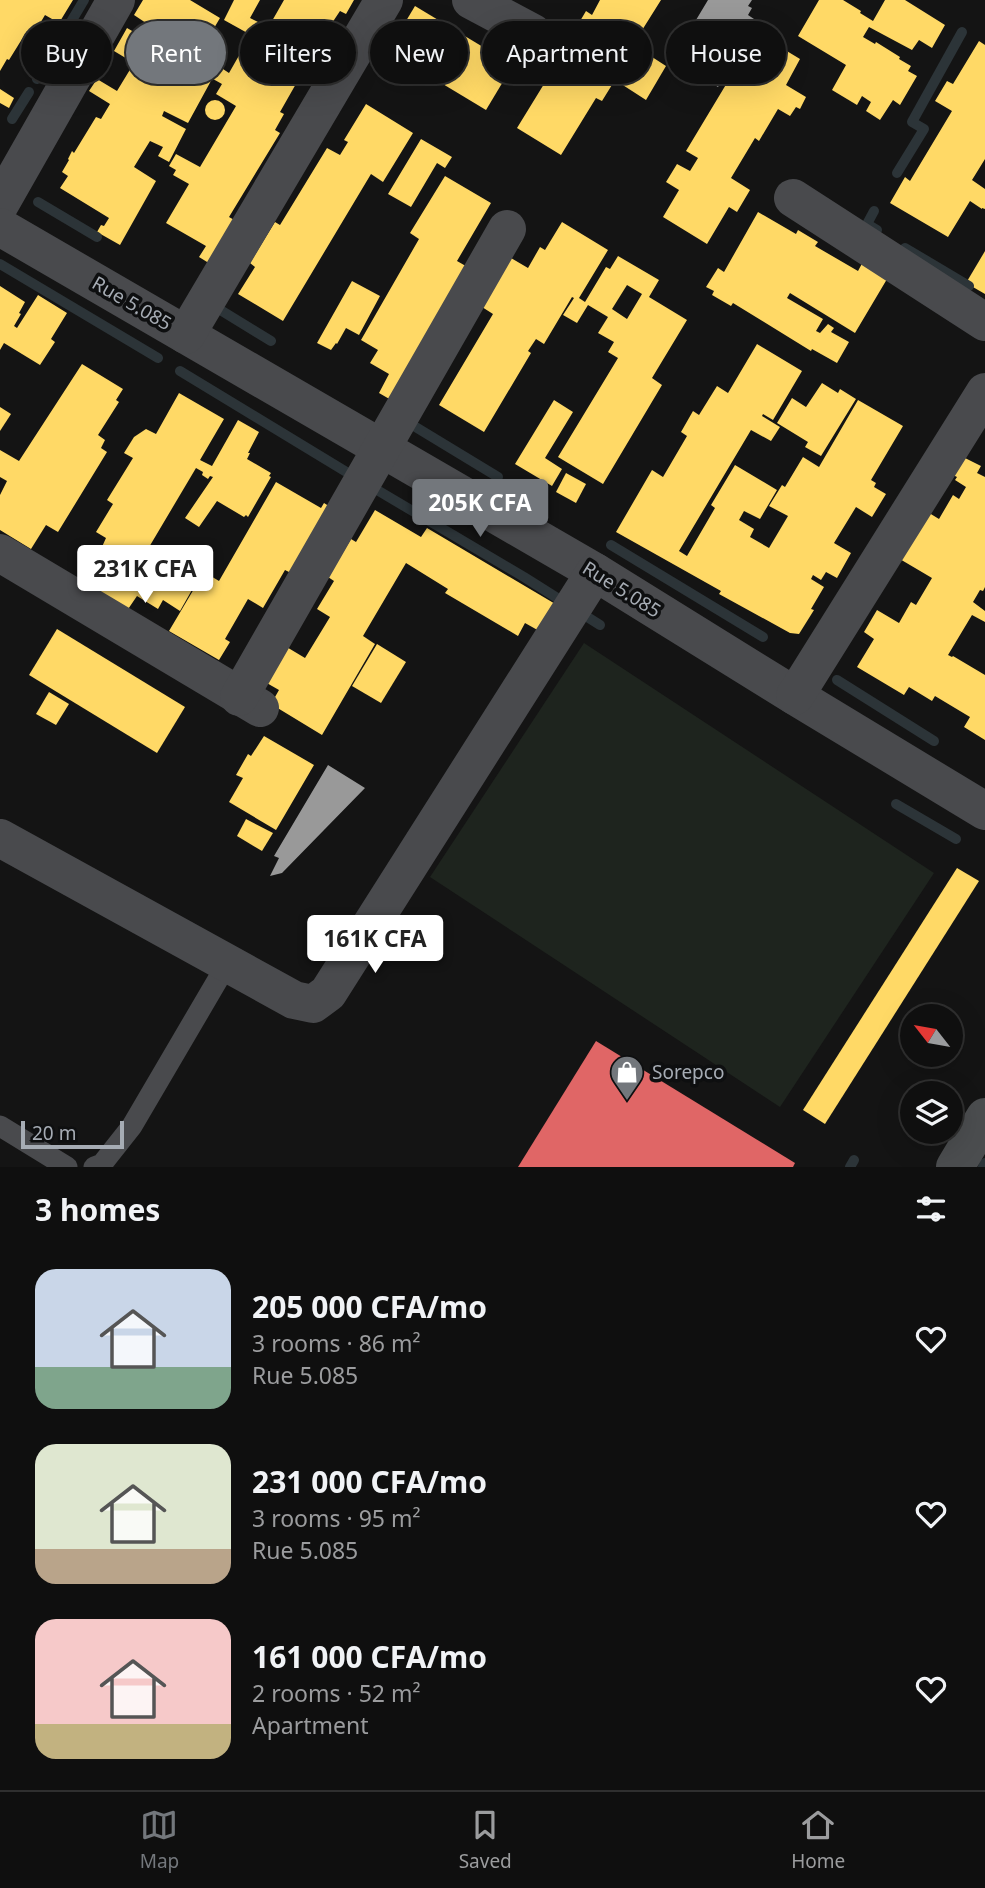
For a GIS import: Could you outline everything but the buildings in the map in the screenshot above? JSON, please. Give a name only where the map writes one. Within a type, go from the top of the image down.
[{"type":"main road","points":[[955,1167],[985,1117]]},
{"type":"street","points":[[0,204],[116,0]]},
{"type":"street","points":[[186,335],[384,0]]},
{"type":"street","points":[[471,0],[510,21]]},
{"type":"street","points":[[793,198],[985,322]]},
{"type":"street","name":"Rue 5.085","points":[[0,227],[595,572],[985,811]]},
{"type":"street","points":[[0,553],[250,702],[382,448],[506,229]]},
{"type":"street","points":[[796,696],[985,393]]},
{"type":"street","points":[[0,838],[294,1000],[313,1003],[328,993],[595,572]]},
{"type":"lane","points":[[94,1167],[102,1164],[132,1126],[227,964]]},
{"type":"lane","points":[[0,1126],[67,1167]]},
{"type":"shaded area","points":[[584,643],[934,873],[780,1107],[430,877]]},
{"type":"waterway","points":[[72,21],[84,0]]},
{"type":"waterway","points":[[897,173],[924,129],[912,122],[962,32]]},
{"type":"waterway","points":[[12,119],[29,92]]},
{"type":"waterway","points":[[38,202],[97,237]]},
{"type":"waterway","points":[[874,211],[867,224],[877,230]]},
{"type":"waterway","points":[[905,248],[969,286]]},
{"type":"waterway","points":[[0,264],[158,358]]},
{"type":"waterway","points":[[222,311],[271,341]]},
{"type":"waterway","points":[[180,371],[353,476]]},
{"type":"waterway","points":[[409,423],[498,477]]},
{"type":"waterway","points":[[372,487],[600,625]]},
{"type":"waterway","points":[[611,545],[763,637]]},
{"type":"waterway","points":[[837,680],[934,741]]},
{"type":"waterway","points":[[896,804],[956,839]]},
{"type":"waterway","points":[[850,1167],[854,1160]]},
{"type":"waterway","points":[[983,1167],[985,1163]]},
{"type":"place","name":"Sorepco","points":[[627,1102]]}]
